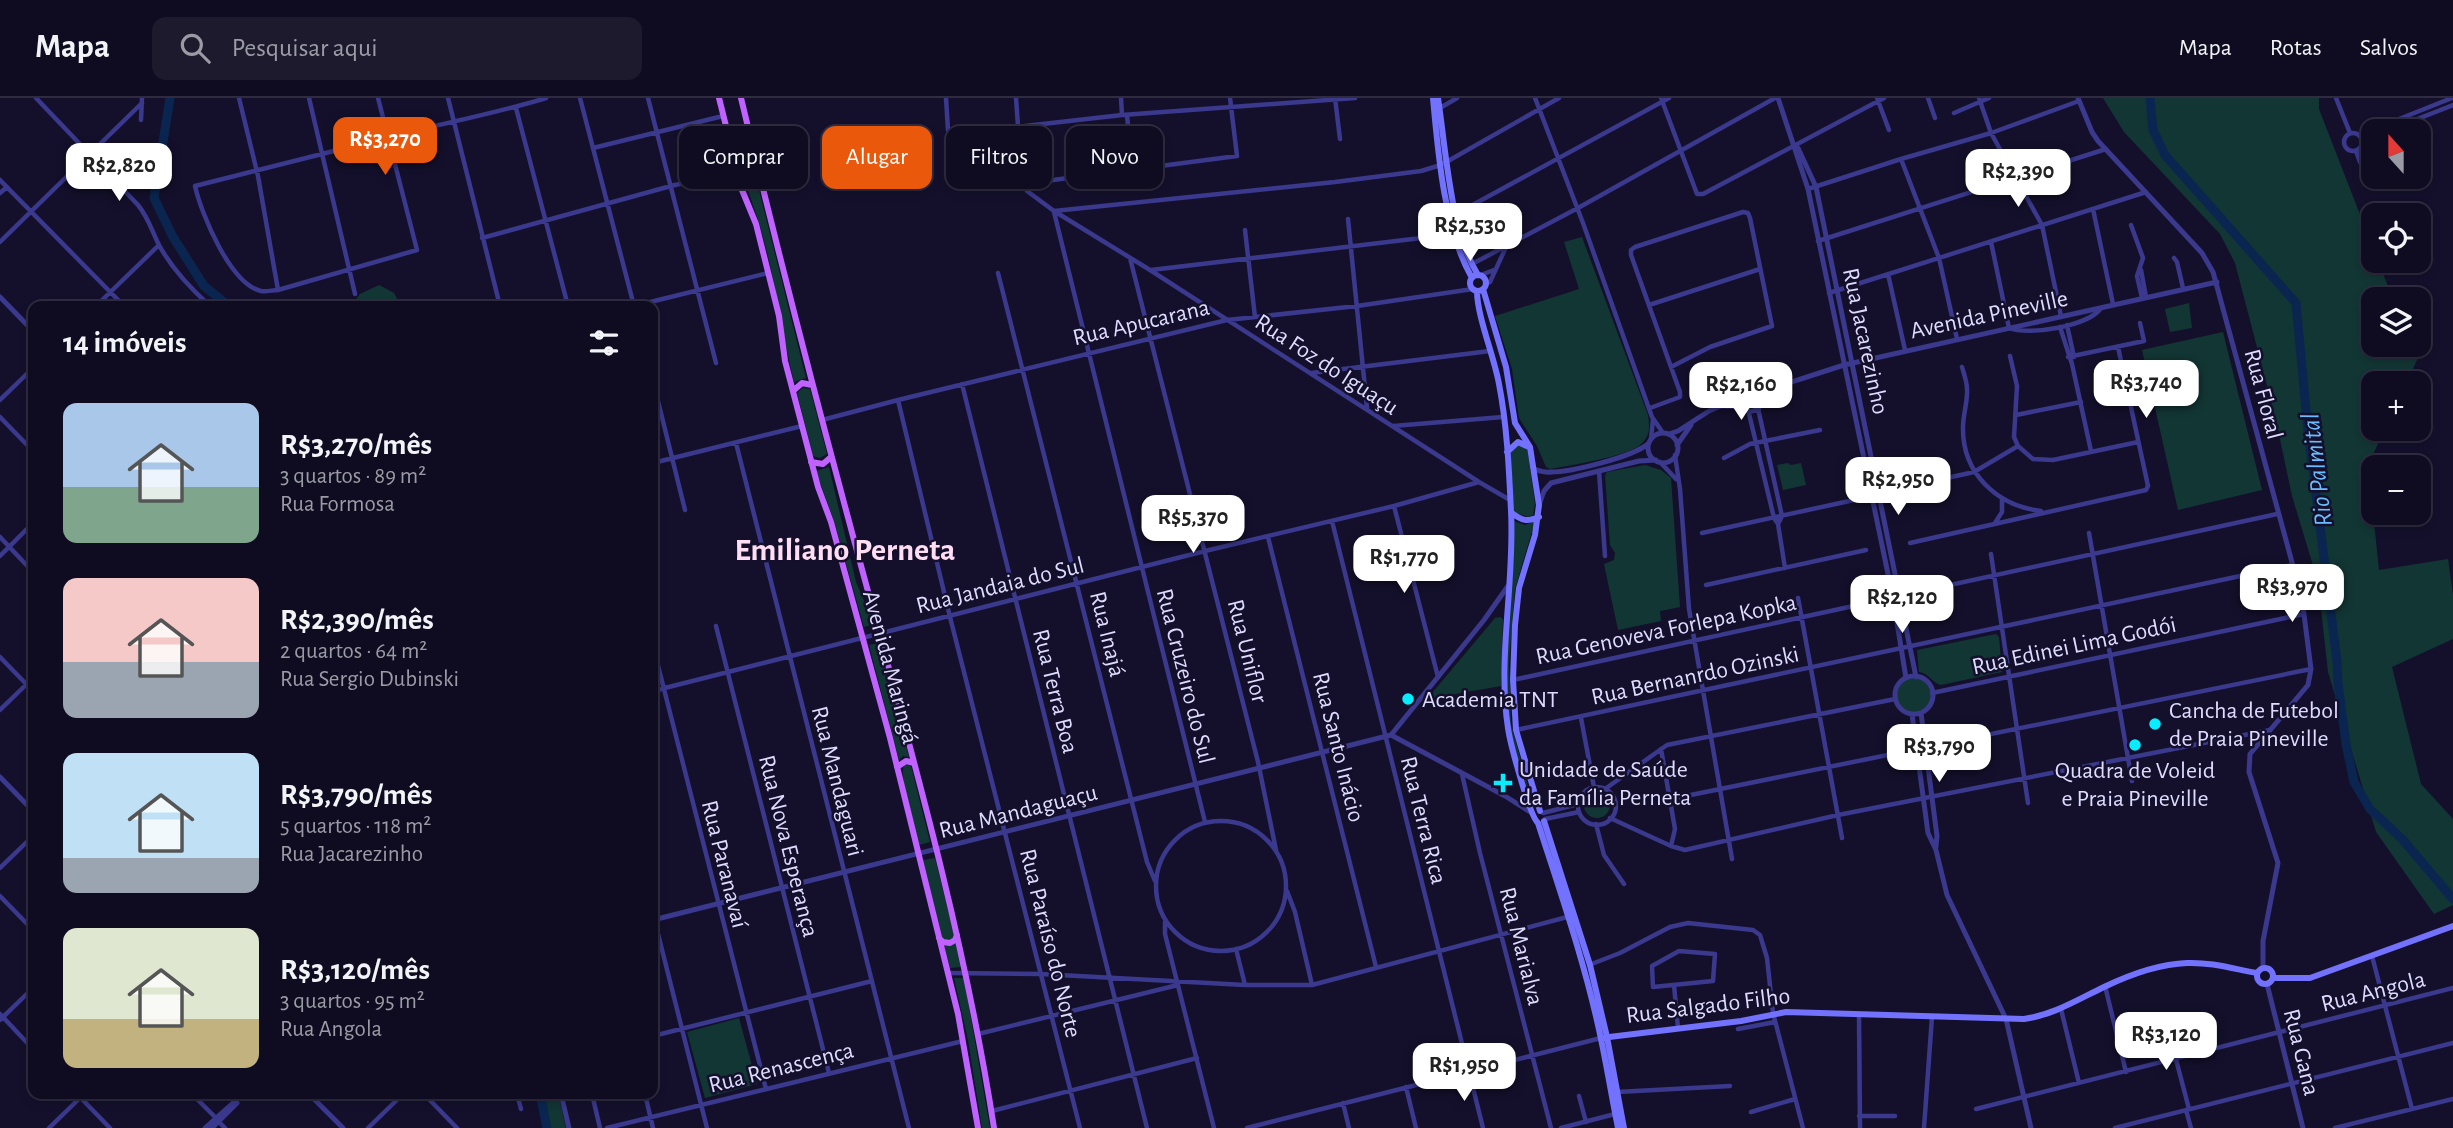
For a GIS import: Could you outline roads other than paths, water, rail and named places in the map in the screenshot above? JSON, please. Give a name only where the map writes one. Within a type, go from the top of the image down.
[{"type":"main road","name":"Avenida Maringá","points":[[719,98],[726,126]]},
{"type":"main road","name":"Avenida Maringá","points":[[741,98],[748,126]]},
{"type":"main road","points":[[1436,98],[1440,108],[1444,164],[1456,214],[1480,288],[1503,417],[1512,513],[1506,713],[1527,798],[1541,817]]},
{"type":"main road","points":[[1436,98],[1455,234],[1477,276]]},
{"type":"main road","name":"Avenida Maringá","points":[[744,189],[756,224],[811,462],[864,638],[897,767],[964,1040],[978,1128]]},
{"type":"main road","name":"Avenida Maringá","points":[[763,189],[812,385],[957,933],[994,1128]]},
{"type":"main road","points":[[1477,276],[1470,285],[1480,288]]},
{"type":"main road","points":[[1480,288],[1506,367],[1515,423],[1531,449],[1539,505],[1539,517],[1519,588],[1513,680],[1516,730],[1586,966],[1624,1128]]},
{"type":"main road","points":[[793,391],[800,384],[812,385]]},
{"type":"main road","points":[[1507,452],[1518,442],[1531,449]]},
{"type":"main road","points":[[811,462],[822,464],[831,457]]},
{"type":"main road","points":[[1512,513],[1528,521],[1539,517]]},
{"type":"main road","points":[[897,767],[906,761],[914,763]]},
{"type":"main road","points":[[1527,798],[1537,796]]},
{"type":"main road","points":[[2270,981],[2272,970],[2263,968],[2257,973],[2259,981],[2270,981],[2310,978],[2453,924]]},
{"type":"main road","points":[[939,937],[943,942],[950,943],[955,940],[957,933]]},
{"type":"main road","name":"Rua Salgado Filho","points":[[1604,1038],[1741,1021],[1773,1013],[2006,1019],[2039,1017],[2139,972],[2186,963],[2257,973]]},
{"type":"main road","points":[[1604,1038],[1618,1128]]},
{"type":"street","points":[[36,98],[142,209],[159,245],[183,280],[205,301]]},
{"type":"street","points":[[239,98],[257,170],[278,290]]},
{"type":"street","points":[[309,98],[355,294]]},
{"type":"street","points":[[378,98],[388,138],[417,250],[278,290],[259,291],[243,279],[218,248],[198,201],[195,186],[322,155],[388,138],[454,121],[516,108],[546,98]]},
{"type":"street","points":[[448,98],[499,301]]},
{"type":"street","points":[[580,98],[633,301]]},
{"type":"street","points":[[648,98],[716,363]]},
{"type":"street","points":[[946,98],[948,126]]},
{"type":"street","points":[[1016,98],[1018,126]]},
{"type":"street","points":[[1121,98],[1126,126]]},
{"type":"street","points":[[1163,165],[1237,156],[1230,98]]},
{"type":"street","points":[[1024,126],[1355,98]]},
{"type":"street","points":[[1440,108],[1457,98]]},
{"type":"street","points":[[1535,98],[1653,418],[1677,445],[1675,455],[1693,640],[1732,859]]},
{"type":"street","points":[[1054,211],[1420,171],[1444,164],[1559,98]]},
{"type":"street","points":[[1456,214],[1669,98]]},
{"type":"street","points":[[1471,264],[1777,98]]},
{"type":"street","name":"Rua Jacarezinho","points":[[1777,98],[1816,187],[1916,677]]},
{"type":"street","points":[[1928,98],[1935,118]]},
{"type":"street","points":[[1954,113],[1979,100],[1989,98]]},
{"type":"street","points":[[2336,98],[2350,133]]},
{"type":"street","points":[[2350,133],[2359,135],[2452,98]]},
{"type":"street","points":[[1335,99],[1340,139]]},
{"type":"street","points":[[1662,100],[1697,194],[1703,194],[1880,99],[1889,130]]},
{"type":"street","points":[[1979,100],[1991,133],[2042,225],[2061,316]]},
{"type":"street","points":[[1808,190],[1991,133],[2079,100]]},
{"type":"street","name":"Rua Floral","points":[[2079,100],[2092,132],[2202,253],[2217,282],[2304,614],[2311,669]]},
{"type":"street","points":[[0,242],[142,101]]},
{"type":"street","points":[[141,120],[142,101]]},
{"type":"street","points":[[2417,119],[2453,105]]},
{"type":"street","points":[[516,108],[567,301]]},
{"type":"street","points":[[593,148],[723,116]]},
{"type":"street","points":[[2350,133],[2344,138],[2344,145],[2348,150],[2356,151]]},
{"type":"street","points":[[2359,135],[2361,141]]},
{"type":"street","name":"Rua Jacarezinho","points":[[1795,144],[1808,190],[1893,598],[1906,678]]},
{"type":"street","points":[[2356,151],[2361,145]]},
{"type":"street","points":[[1818,242],[2106,149]]},
{"type":"street","points":[[2356,151],[2360,162]]},
{"type":"street","points":[[1901,159],[1940,258],[1958,339]]},
{"type":"street","points":[[0,180],[119,301]]},
{"type":"street","points":[[482,238],[679,184]]},
{"type":"street","points":[[0,193],[7,187]]},
{"type":"street","name":"Rua Foz do Iguaçu","points":[[1026,189],[1054,211],[1511,501]]},
{"type":"street","points":[[1829,293],[2146,192]]},
{"type":"street","points":[[2093,209],[2113,304]]},
{"type":"street","name":"Rua Cruzeiro do Sul","points":[[1054,211],[1205,822]]},
{"type":"street","points":[[1650,408],[1679,397],[1680,392],[1671,368],[1631,255],[1631,250],[1745,212],[1750,218],[1772,326],[1710,347],[1671,368]]},
{"type":"street","points":[[1348,219],[1367,408]]},
{"type":"street","points":[[2131,225],[2142,251],[2141,269],[2137,276],[2144,297]]},
{"type":"street","points":[[1245,230],[1255,317]]},
{"type":"street","points":[[1150,270],[1455,234]]},
{"type":"street","points":[[1991,242],[2009,328],[2019,332],[2060,327],[2093,318],[2102,307]]},
{"type":"street","points":[[101,301],[159,245]]},
{"type":"street","points":[[1480,288],[1490,282],[1506,246]]},
{"type":"street","name":"Rua Uniflor","points":[[1130,257],[1259,768],[1276,850]]},
{"type":"street","points":[[2174,258],[2183,288]]},
{"type":"street","points":[[1477,276],[1489,274],[1494,269]]},
{"type":"street","points":[[1649,305],[1760,269]]},
{"type":"street","points":[[655,301],[768,273]]},
{"type":"street","name":"Rua Inajá","points":[[998,273],[1147,862],[1155,881]]},
{"type":"street","points":[[1888,274],[1905,350]]},
{"type":"street","name":"Avenida Pineville","points":[[1666,434],[1719,406],[1844,365],[2217,282]]},
{"type":"street","name":"Rua Apucarana","points":[[822,420],[1149,337],[1227,320],[1357,306],[1480,288]]},
{"type":"street","points":[[0,297],[28,326]]},
{"type":"street","points":[[2071,357],[2144,341],[2140,323]]},
{"type":"street","points":[[2067,325],[2072,365],[2091,451]]},
{"type":"street","points":[[2060,327],[2071,357]]},
{"type":"street","points":[[2042,329],[2062,335],[2069,333]]},
{"type":"street","points":[[1910,543],[2146,491],[2148,486],[2118,347]]},
{"type":"street","points":[[1310,373],[1492,351]]},
{"type":"street","points":[[2010,356],[2017,386],[2014,431],[2018,446],[2033,459],[2053,460],[2138,442]]},
{"type":"street","points":[[1962,367],[1968,387],[1964,438],[1974,472],[2002,499],[2020,507],[2047,512]]},
{"type":"street","points":[[0,400],[28,373]]},
{"type":"street","name":"Rua Terra Boa","points":[[962,384],[1147,1128]]},
{"type":"street","points":[[1759,409],[1767,390]]},
{"type":"street","points":[[1755,394],[1782,516],[1778,524]]},
{"type":"street","points":[[1745,397],[1773,518],[1778,524],[1785,568]]},
{"type":"street","name":"Rua Paraíso do Norte","points":[[898,400],[950,617],[1080,1128]]},
{"type":"street","points":[[658,401],[684,510]]},
{"type":"street","points":[[1747,405],[1757,402]]},
{"type":"street","points":[[2017,415],[2081,402]]},
{"type":"street","points":[[1664,404],[1653,418],[1650,454],[1674,475],[1680,489]]},
{"type":"street","points":[[1719,406],[1740,408],[1749,412],[1759,409]]},
{"type":"street","points":[[0,417],[28,447]]},
{"type":"street","points":[[1392,426],[1503,417]]},
{"type":"street","name":"Avenida Pineville","points":[[1677,445],[1693,421]]},
{"type":"street","points":[[658,462],[802,426]]},
{"type":"street","points":[[1724,458],[1740,447],[1820,429]]},
{"type":"street","points":[[1534,469],[1559,472],[1620,457],[1639,451],[1656,435],[1666,434]]},
{"type":"street","name":"Rua Mandaguari","points":[[736,443],[909,1128]]},
{"type":"street","points":[[1897,489],[1974,472],[2018,446]]},
{"type":"street","points":[[1539,505],[1547,486],[1561,480],[1639,461],[1669,461],[1675,455]]},
{"type":"street","points":[[1620,457],[1623,466]]},
{"type":"street","points":[[1599,471],[1605,556]]},
{"type":"street","points":[[1559,472],[1561,480]]},
{"type":"street","points":[[1867,481],[1877,480]]},
{"type":"street","name":"Rua Jandaia do Sul","points":[[658,690],[1205,551],[1394,506],[1479,482]]},
{"type":"street","points":[[1995,523],[2002,512],[2002,499]]},
{"type":"street","points":[[1702,533],[1854,500]]},
{"type":"street","points":[[1394,506],[1438,677]]},
{"type":"street","name":"Rua Genoveva Forlepa Kopka","points":[[1513,680],[2277,514]]},
{"type":"street","name":"Rua Terra Rica","points":[[1332,521],[1388,736],[1483,1128]]},
{"type":"street","points":[[0,555],[28,528]]},
{"type":"street","points":[[2089,533],[2132,781]]},
{"type":"street","points":[[0,537],[28,567]]},
{"type":"street","name":"Rua Santo Inácio","points":[[1268,537],[1376,967]]},
{"type":"street","points":[[1706,585],[1866,550]]},
{"type":"street","points":[[1991,554],[2028,803]]},
{"type":"street","name":"Rua Bernanrdo Ozinski","points":[[1516,730],[2292,565]]},
{"type":"street","points":[[1510,584],[1484,620],[1388,736],[1541,817],[1579,812]]},
{"type":"street","points":[[1798,598],[1842,838]]},
{"type":"street","points":[[1484,620],[1498,611],[1503,612],[1509,620]]},
{"type":"street","name":"Rua Edinei Lima Godói","points":[[1933,694],[2304,614]]},
{"type":"street","name":"Rua Nova Esperança","points":[[716,626],[829,1073]]},
{"type":"street","points":[[0,657],[27,684],[0,710]]},
{"type":"street","name":"Rua Paranavaí","points":[[658,668],[766,1089]]},
{"type":"street","points":[[1671,799],[2311,669],[2308,685],[2250,754],[2249,772],[2278,863],[2263,941],[2263,968]]},
{"type":"street","points":[[1916,677],[1928,683],[1933,694],[1930,705],[1921,713],[1912,714],[1901,710],[1895,699],[1896,687],[1906,678],[1916,677]]},
{"type":"street","points":[[1605,789],[1661,749],[1895,699]]},
{"type":"street","points":[[1921,713],[1937,836],[1936,850]]},
{"type":"street","points":[[1912,714],[1928,833],[1936,850],[1947,895],[2006,1019],[2031,1128]]},
{"type":"street","points":[[1581,718],[1594,787]]},
{"type":"street","points":[[1610,818],[1685,850],[1838,815],[2271,730]]},
{"type":"street","name":"Rua Mandaguaçu","points":[[658,917],[918,855],[1388,736]]},
{"type":"street","points":[[1661,749],[1675,836],[1671,846]]},
{"type":"street","name":"Rua Marialva","points":[[1462,773],[1551,1128]]},
{"type":"street","points":[[0,777],[28,806]]},
{"type":"street","points":[[1594,787],[1605,789],[1615,802],[1610,818],[1596,824],[1586,821],[1579,812],[1578,804],[1583,793],[1594,787]]},
{"type":"street","points":[[1541,817],[1578,804]]},
{"type":"street","points":[[1286,889],[1276,921],[1265,933],[1252,943],[1223,951],[1196,946],[1184,940],[1165,921],[1158,906],[1155,881],[1161,858],[1174,839],[1194,826],[1221,820],[1252,828],[1266,838],[1282,862],[1286,889],[1295,912],[1312,985]]},
{"type":"street","points":[[1596,824],[1604,856],[1624,884]]},
{"type":"street","points":[[0,869],[28,841]]},
{"type":"street","points":[[0,896],[28,925]]},
{"type":"street","points":[[947,973],[1041,974],[1245,985],[1312,985],[1570,916]]},
{"type":"street","points":[[1165,921],[1165,934],[1214,1128]]},
{"type":"street","points":[[1586,966],[1620,953],[1670,927],[1688,923],[1753,930],[1760,935],[1767,958],[1773,1013],[1803,1128]]},
{"type":"street","points":[[658,937],[707,1128]]},
{"type":"street","points":[[1236,949],[1245,985]]},
{"type":"street","points":[[1679,951],[1715,954],[1713,981],[1674,985],[1653,987],[1653,966],[1657,962],[1679,951]]},
{"type":"street","points":[[2372,956],[2412,1109]]},
{"type":"street","points":[[658,1035],[872,981]]},
{"type":"street","name":"Rua Gana","points":[[2270,981],[2279,1033],[2303,1128]]},
{"type":"street","points":[[978,1034],[1178,982]]},
{"type":"street","points":[[1674,985],[1678,1028]]},
{"type":"street","points":[[2105,986],[2126,1072]]},
{"type":"street","name":"Rua Angola","points":[[1976,1109],[2453,988]]},
{"type":"street","points":[[28,993],[1,1017],[28,1044]]},
{"type":"street","points":[[2060,1009],[2079,1083]]},
{"type":"street","points":[[1858,1015],[1860,1128]]},
{"type":"street","points":[[1924,1128],[1932,1017]]},
{"type":"street","points":[[1738,1029],[1776,1022]]},
{"type":"street","points":[[2168,1029],[2191,1128]]},
{"type":"street","name":"Rua Salgado Filho","points":[[1247,1128],[1604,1038]]},
{"type":"street","name":"Rua Renascença","points":[[607,1128],[964,1040]]},
{"type":"street","points":[[2115,1128],[2453,1043]]},
{"type":"street","points":[[992,1111],[1197,1058]]},
{"type":"street","points":[[1617,1092],[1730,1086]]},
{"type":"street","points":[[1406,1087],[1416,1128]]},
{"type":"street","points":[[1579,1096],[1586,1122]]},
{"type":"street","points":[[49,1128],[76,1099]]},
{"type":"street","points":[[84,1099],[110,1128]]},
{"type":"street","points":[[197,1099],[225,1128]]},
{"type":"street","points":[[205,1128],[239,1099]]},
{"type":"street","points":[[314,1099],[343,1128]]},
{"type":"street","points":[[368,1128],[398,1099]]},
{"type":"street","points":[[429,1099],[457,1128]]},
{"type":"street","points":[[519,1099],[522,1109]]},
{"type":"street","points":[[562,1099],[569,1128]]},
{"type":"street","points":[[593,1099],[600,1128]]},
{"type":"street","points":[[646,1099],[653,1128]]},
{"type":"street","points":[[1751,1112],[1795,1099]]},
{"type":"street","points":[[2335,1128],[2453,1099]]},
{"type":"street","points":[[1343,1103],[1349,1128]]},
{"type":"street","points":[[1561,1128],[1615,1114]]},
{"type":"street","points":[[1860,1116],[1895,1116]]},
{"type":"street","points":[[212,1128],[217,1120]]},
{"type":"street","points":[[1280,1120],[1282,1128]]},
{"type":"waterway","points":[[170,98],[154,198],[173,237],[204,286],[223,301]]},
{"type":"waterway","name":"Rio Palmital","points":[[2150,98],[2153,130],[2165,155],[2296,303],[2308,431],[2338,683],[2354,782],[2370,809],[2403,840],[2453,899]]},
{"type":"waterway","points":[[541,1099],[547,1128]]},
{"type":"place","name":"Academia TNT","points":[[1408,699]]},
{"type":"place","name":"Cancha de Futebol de Praia Pineville","points":[[2155,724]]},
{"type":"place","name":"Quadra de Voleid e Praia Pineville","points":[[2135,745]]},
{"type":"place","name":"Unidade de Saúde da Família Perneta","points":[[1503,783]]},
{"type":"district","name":"Emiliano Perneta","points":[[845,549]]}]
